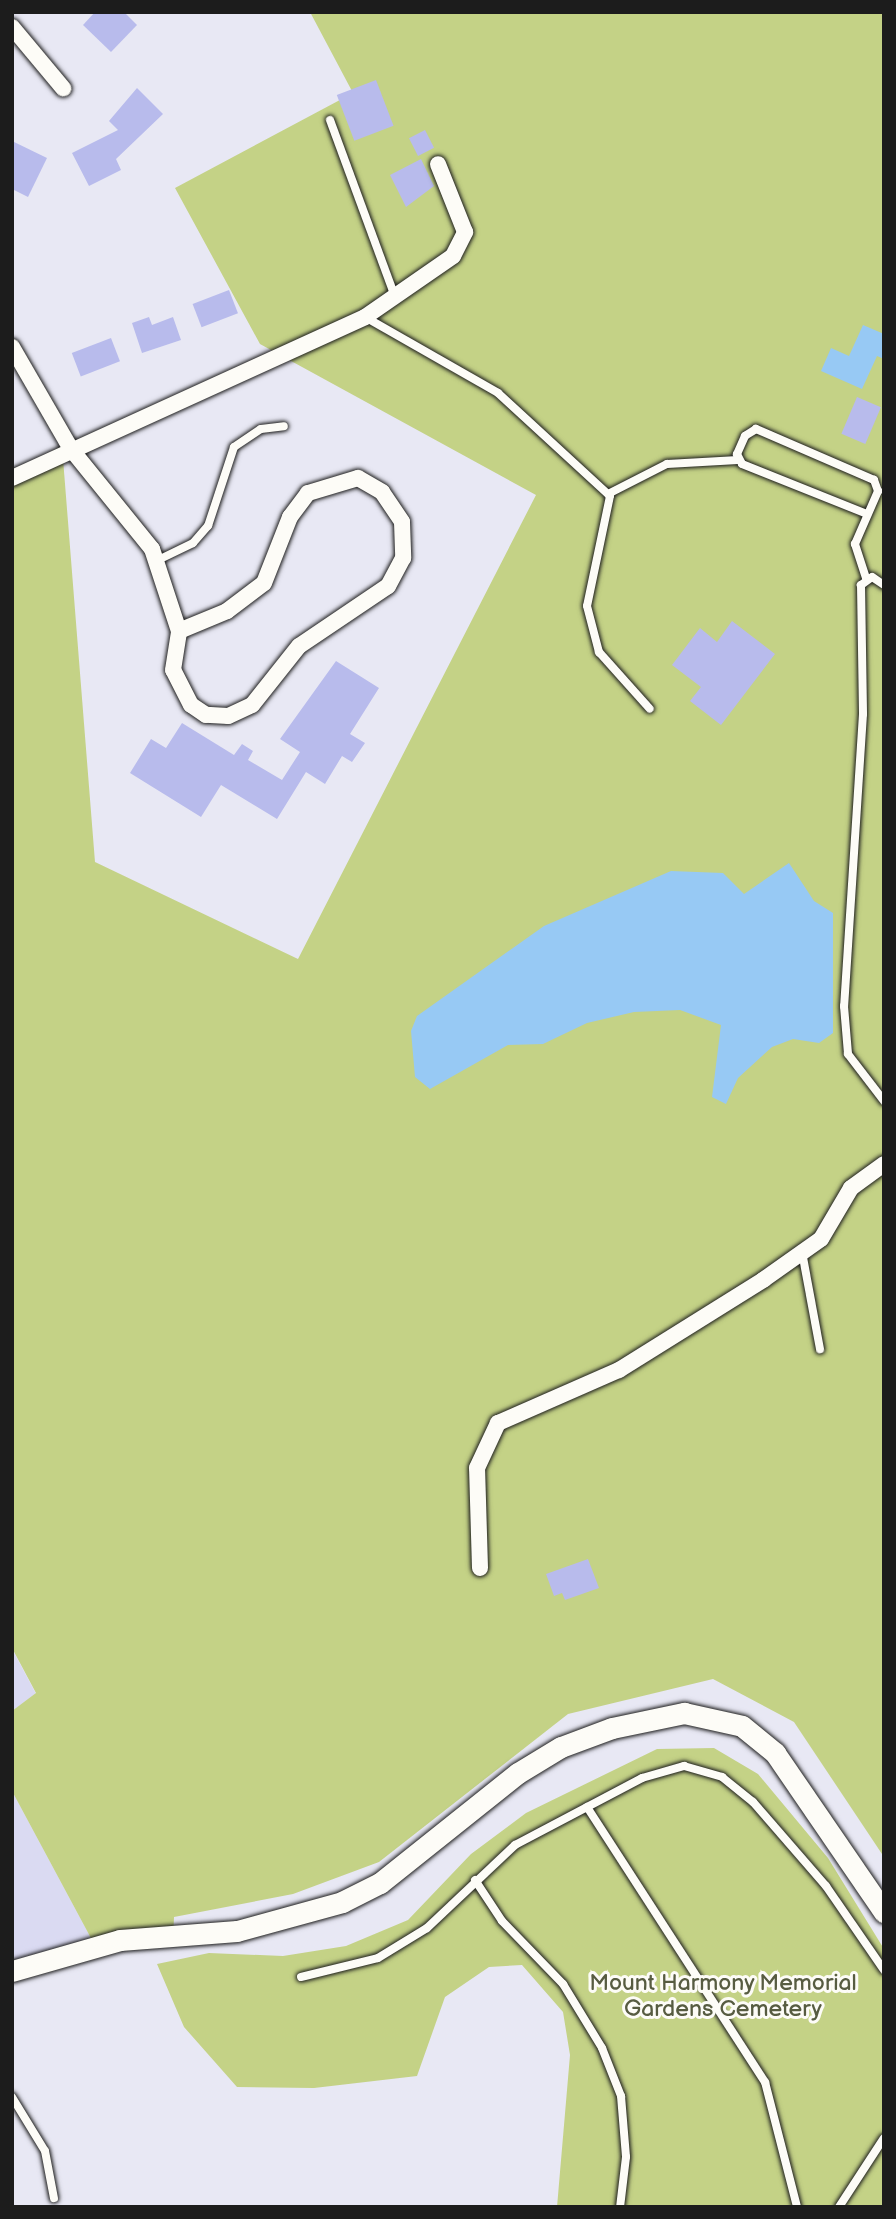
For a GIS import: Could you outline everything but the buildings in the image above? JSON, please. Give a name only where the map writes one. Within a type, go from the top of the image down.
[{"type":"street","points":[[12,27],[63,88]]},
{"type":"street","points":[[12,478],[365,317],[395,297],[462,246],[461,214],[438,164]]},
{"type":"street","points":[[12,347],[71,449],[156,561],[179,631],[173,670],[191,705],[206,715],[228,716],[252,705],[299,646],[378,595],[398,571],[404,530],[391,503],[358,478],[319,485],[290,517],[264,583],[227,611],[179,631]]},
{"type":"street","points":[[480,1568],[477,1468],[498,1423],[619,1370],[802,1252],[831,1228],[851,1188],[884,1164]]},
{"type":"street","points":[[12,1971],[120,1940],[237,1931],[342,1902],[380,1883],[518,1773],[561,1747],[612,1728],[684,1713],[742,1726],[775,1753],[884,1912]]},
{"type":"lane","points":[[330,120],[395,297]]},
{"type":"lane","points":[[365,317],[498,393],[608,494]]},
{"type":"lane","points":[[156,561],[193,543],[208,526],[234,447],[261,429],[284,426]]},
{"type":"lane","points":[[738,460],[745,436],[756,429],[870,477],[878,491],[855,544],[866,578],[849,899],[848,1054],[884,1101]]},
{"type":"lane","points":[[608,494],[667,464],[738,460],[867,514]]},
{"type":"lane","points":[[608,494],[587,606],[598,652],[650,709]]},
{"type":"lane","points":[[866,578],[884,585]]},
{"type":"lane","points":[[802,1252],[820,1349]]},
{"type":"lane","points":[[302,1977],[350,1969],[389,1952],[427,1928],[515,1845],[670,1767],[722,1777],[787,1837],[884,1970]]},
{"type":"lane","points":[[587,1807],[765,2082],[797,2207]]},
{"type":"lane","points":[[475,1880],[502,1921],[564,1984],[602,2048],[621,2096],[626,2157],[620,2207]]},
{"type":"lane","points":[[12,2097],[45,2151],[54,2198]]},
{"type":"lane","points":[[839,2207],[884,2138]]},
{"type":"shaded area","points":[[12,1649],[36,1694],[12,1711]]},
{"type":"shaded area","points":[[12,1791],[100,1955],[12,1972]]},
{"type":"green space","points":[[310,12],[884,12],[884,1857],[794,1722],[713,1679],[568,1714],[379,1862],[293,1894],[174,1917],[173,1941],[100,1955],[12,1791],[12,1711],[36,1693],[12,1648],[12,472],[62,446],[95,862],[298,959],[536,495],[260,344],[175,188],[353,93]]},
{"type":"green space","name":"Mount Harmony Memorial Gardens Cemetery","points":[[714,1748],[758,1774],[828,1858],[884,1949],[884,2207],[557,2207],[570,2055],[563,2012],[522,1965],[489,1967],[445,1997],[417,2076],[314,2088],[237,2087],[184,2027],[157,1964],[209,1953],[283,1956],[346,1946],[408,1920],[471,1854],[526,1813],[657,1749]]},
{"type":"water","points":[[863,325],[884,334],[884,359],[877,356],[862,389],[821,371],[831,348],[849,356]]},
{"type":"water","points":[[789,863],[814,901],[833,913],[833,1033],[819,1043],[793,1039],[772,1047],[738,1078],[726,1104],[712,1097],[721,1025],[680,1010],[634,1012],[587,1023],[543,1044],[508,1045],[430,1089],[415,1077],[411,1031],[417,1016],[544,926],[671,871],[723,873],[744,894]]}]
